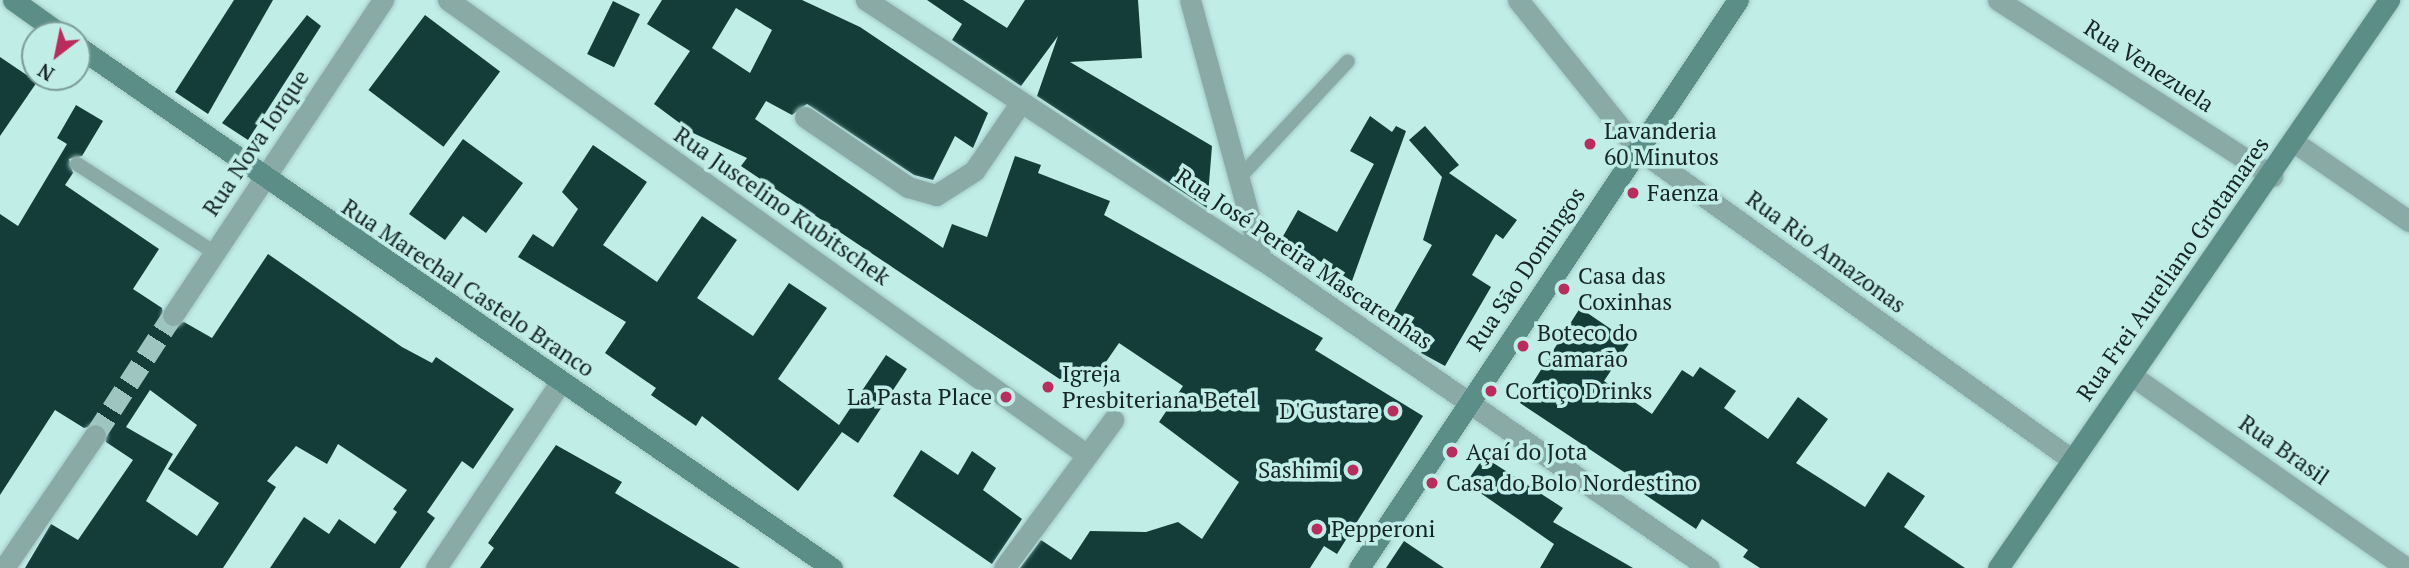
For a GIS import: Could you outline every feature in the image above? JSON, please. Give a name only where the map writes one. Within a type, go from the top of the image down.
[{"type":"street","points":[[13,0],[42,21]]},
{"type":"street","name":"Rua Nova Iorque","points":[[173,315],[383,0]]},
{"type":"street","name":"Rua Juscelino Kubitschek","points":[[448,0],[1087,455]]},
{"type":"street","name":"Rua José Pereira Mascarenhas","points":[[866,0],[1019,105],[1261,259],[1709,568]]},
{"type":"street","points":[[1190,0],[1261,259]]},
{"type":"street","name":"Rua Rio Amazonas","points":[[1518,0],[1638,149],[2071,459]]},
{"type":"street","name":"Rua São Domingos","points":[[1359,568],[1738,0]]},
{"type":"street","name":"Rua Venezuela","points":[[1998,0],[2272,176]]},
{"type":"street","name":"Rua Frei Aureliano Grotamares","points":[[1998,568],[2071,459],[2272,176],[2389,0]]},
{"type":"street","name":"Rua Marechal Castelo Branco","points":[[91,56],[264,179],[832,568]]},
{"type":"street","points":[[805,117],[908,187],[936,195],[974,171],[1019,105]]},
{"type":"street","points":[[2294,142],[2409,221]]},
{"type":"street","name":"Rua Brasil","points":[[2131,375],[2407,568]]},
{"type":"street","points":[[436,568],[560,383]]},
{"type":"street","points":[[1004,568],[1113,420]]},
{"type":"street","points":[[4,568],[95,435]]},
{"type":"lane","points":[[1240,177],[1348,61]]},
{"type":"lane","points":[[77,164],[215,253]]},
{"type":"building","points":[[234,0],[273,0],[208,114],[175,92]]},
{"type":"building","points":[[662,0],[802,0],[860,27],[988,113],[973,148],[955,136],[933,180],[914,175],[807,104],[792,115],[766,101],[755,119],[943,248],[952,224],[987,237],[1015,156],[1041,165],[1038,173],[1110,201],[1104,215],[1323,338],[1315,350],[1423,416],[1337,554],[1324,546],[1310,568],[1020,568],[1041,540],[1071,560],[1090,531],[1146,532],[1178,522],[1202,539],[1239,482],[1159,422],[1183,386],[1119,343],[1090,385],[1078,376],[1070,386],[741,166],[747,158],[693,133],[654,104],[690,51],[647,24]],"holes":[[[736,8],[772,30],[750,73],[712,48]]]},
{"type":"building","points":[[927,0],[963,0],[1007,28],[1025,0],[1138,0],[1142,58],[1070,62],[1212,146],[1207,208],[1037,96],[1058,36],[1021,86],[952,40],[962,24]]},
{"type":"building","points":[[613,1],[640,14],[614,67],[587,54]]},
{"type":"building","points":[[307,15],[321,26],[248,140],[222,123]]},
{"type":"building","points":[[425,15],[500,72],[444,147],[368,90]]},
{"type":"building","points":[[0,57],[21,71],[21,91],[31,91],[0,136]]},
{"type":"building","points":[[76,105],[103,121],[82,156],[69,159],[73,173],[65,185],[159,249],[133,289],[162,308],[165,325],[184,322],[212,338],[268,254],[402,347],[432,363],[436,357],[514,409],[473,469],[462,461],[427,512],[435,518],[400,568],[270,568],[304,517],[329,534],[339,519],[375,544],[397,512],[393,509],[407,490],[338,444],[327,464],[296,446],[267,481],[276,487],[223,568],[25,568],[51,524],[78,540],[133,460],[106,442],[102,424],[84,428],[55,410],[0,495],[0,214],[18,226],[67,144],[57,138]],"holes":[[[150,390],[197,425],[168,469],[219,503],[197,536],[146,501],[173,454],[126,427]]]},
{"type":"building","points":[[1370,116],[1392,132],[1396,126],[1406,131],[1352,281],[1282,238],[1298,210],[1337,232],[1374,164],[1350,151]]},
{"type":"building","points":[[1425,126],[1459,165],[1449,173],[1517,220],[1503,239],[1496,234],[1472,275],[1491,287],[1445,366],[1421,353],[1431,338],[1392,315],[1432,245],[1423,240],[1442,177],[1409,140]]},
{"type":"building","points":[[463,139],[523,183],[486,233],[463,216],[445,240],[409,214]]},
{"type":"building","points":[[593,145],[647,182],[603,245],[657,282],[702,216],[737,240],[697,298],[753,336],[789,283],[827,308],[778,379],[839,425],[886,355],[907,369],[858,443],[842,432],[798,491],[702,416],[696,426],[651,395],[656,388],[605,353],[626,322],[518,257],[533,234],[553,247],[578,209],[562,192]]},
{"type":"building","points":[[1580,308],[1630,342],[1604,381],[1652,414],[1682,370],[1693,377],[1700,367],[1736,391],[1724,408],[1768,439],[1798,397],[1828,419],[1796,463],[1865,507],[1888,472],[1925,496],[1904,527],[1965,568],[1760,568],[1743,557],[1748,550],[1702,519],[1696,529],[1644,494],[1648,488],[1520,403]]},
{"type":"building","points":[[556,445],[622,482],[615,493],[740,568],[480,568],[494,548],[488,543]]},
{"type":"building","points":[[921,450],[958,475],[972,451],[996,468],[983,490],[1022,519],[992,564],[893,496]]},
{"type":"building","points":[[1484,457],[1563,508],[1553,522],[1633,568],[1540,568],[1554,544],[1466,483]]},
{"type":"building","points":[[1404,541],[1444,568],[1386,568]]},
{"type":"tunnel","points":[[95,435],[173,315]]},
{"type":"place","name":"Lavanderia 60 Minutos","points":[[1590,144]]},
{"type":"place","name":"Faenza","points":[[1633,193]]},
{"type":"place","name":"Casa das Coxinhas","points":[[1564,289]]},
{"type":"place","name":"Boteco do Camarão","points":[[1523,346]]},
{"type":"place","name":"Igreja Presbiteriana Betel","points":[[1048,387]]},
{"type":"place","name":"Cortiço Drinks","points":[[1491,391]]},
{"type":"place","name":"La Pasta Place","points":[[1006,397]]},
{"type":"place","name":"D'Gustare","points":[[1393,411]]},
{"type":"place","name":"Açaí do Jota","points":[[1452,452]]},
{"type":"place","name":"Sashimi","points":[[1353,470]]},
{"type":"place","name":"Casa do Bolo Nordestino","points":[[1432,483]]},
{"type":"place","name":"Pepperoni","points":[[1317,529]]}]
